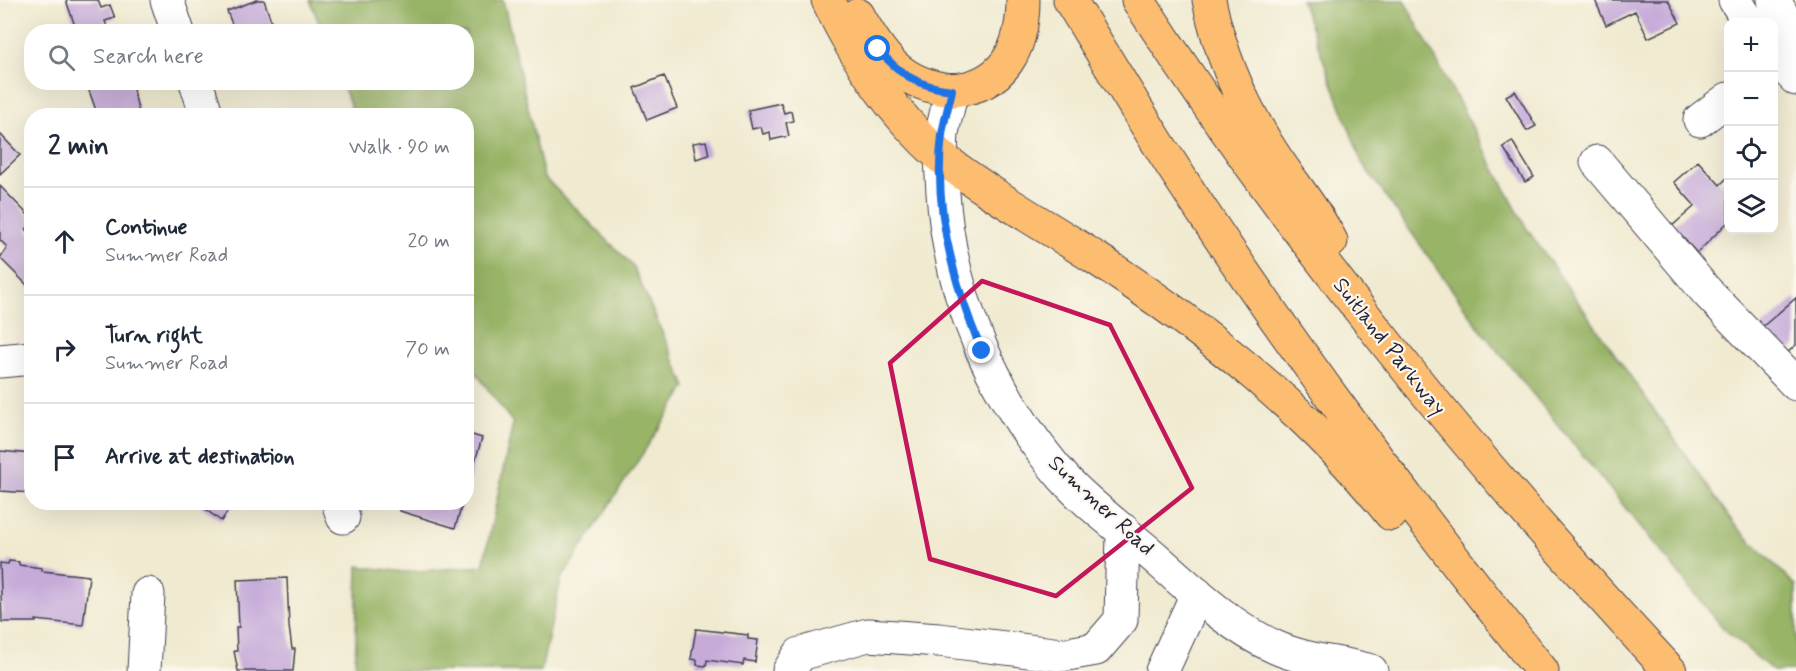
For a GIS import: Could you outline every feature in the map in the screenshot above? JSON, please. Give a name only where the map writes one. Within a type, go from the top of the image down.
[{"type":"main road","points":[[828,0],[872,81],[906,123],[941,157],[1131,282],[1228,353],[1307,422],[1356,472],[1433,567],[1517,640]]},
{"type":"main road","points":[[849,0],[878,49],[900,72],[923,85],[952,90],[968,89],[981,84],[1004,67],[1018,41],[1022,26],[1023,0]]},
{"type":"main road","points":[[1070,0],[1175,169],[1299,352],[1383,468],[1542,671]]},
{"type":"main road","name":"Suitland Parkway","points":[[1138,0],[1244,156],[1374,329],[1526,513],[1670,671]]},
{"type":"main road","points":[[1209,0],[1225,56],[1250,114],[1265,142],[1330,238],[1374,329]]},
{"type":"street","points":[[167,0],[175,24]]},
{"type":"street","points":[[1735,0],[1746,18]]},
{"type":"street","points":[[1774,0],[1783,60]]},
{"type":"street","points":[[199,90],[204,108]]},
{"type":"street","name":"Summer Road","points":[[952,90],[942,135],[941,157],[946,230],[969,320],[992,371],[1027,432],[1065,479],[1197,594],[1241,628],[1274,647],[1306,660],[1371,671]]},
{"type":"street","points":[[1700,120],[1724,102]]},
{"type":"street","points":[[1597,162],[1707,292],[1796,384]]},
{"type":"street","points":[[0,361],[24,359]]},
{"type":"street","points":[[789,671],[800,654],[868,635],[939,640],[1062,655],[1096,649],[1122,620],[1123,530]]},
{"type":"street","points":[[144,671],[148,594]]},
{"type":"street","points":[[1162,671],[1197,594]]},
{"type":"highlighted area","points":[[982,281],[1110,325],[1192,488],[1056,596],[930,559],[890,363]]},
{"type":"green space","points":[[310,0],[503,0],[544,177],[633,266],[686,387],[561,579],[541,671],[355,671],[358,566],[405,572],[483,566],[513,423],[474,370],[474,108],[351,108],[345,90],[474,90],[474,24],[319,24]]},
{"type":"green space","points":[[1301,0],[1404,0],[1527,229],[1734,524],[1796,586],[1796,671],[1773,671],[1723,628],[1480,329],[1362,163]]},
{"type":"building","points":[[66,0],[98,0],[101,8],[110,5],[115,18],[105,21],[106,24],[74,24]]},
{"type":"building","points":[[257,0],[264,0],[272,24],[232,24],[227,11]]},
{"type":"building","points":[[1595,0],[1668,0],[1680,23],[1648,38],[1635,11],[1606,25]]},
{"type":"building","points":[[664,76],[677,108],[647,120],[634,88]]},
{"type":"building","points":[[89,90],[133,90],[138,108],[95,108]]},
{"type":"building","points":[[1515,91],[1536,126],[1527,131],[1506,96]]},
{"type":"building","points":[[781,103],[784,113],[791,111],[793,121],[786,123],[789,136],[771,140],[770,132],[763,134],[761,127],[752,129],[748,110]]},
{"type":"building","points":[[0,134],[20,155],[0,174]]},
{"type":"building","points":[[706,141],[709,155],[696,159],[693,143]]},
{"type":"building","points":[[1512,141],[1534,177],[1525,182],[1503,147]]},
{"type":"building","points":[[1698,161],[1720,185],[1724,181],[1724,226],[1697,253],[1672,226],[1695,206],[1674,182]]},
{"type":"building","points":[[0,186],[24,211],[24,282],[0,258],[7,247],[0,240]]},
{"type":"building","points":[[1796,298],[1796,345],[1786,354],[1762,327]]},
{"type":"building","points":[[474,436],[482,438],[474,465]]},
{"type":"building","points":[[0,451],[24,453],[24,492],[0,491]]},
{"type":"building","points":[[207,510],[229,510],[221,521]]},
{"type":"building","points":[[400,510],[461,510],[455,528]]},
{"type":"building","points":[[9,561],[19,562],[19,565],[42,568],[42,571],[89,576],[83,625],[36,620],[36,622],[2,622],[0,563],[8,564]]},
{"type":"building","points":[[287,578],[289,626],[292,649],[295,649],[293,671],[238,671],[234,651],[237,651],[236,627],[239,627],[237,580]]},
{"type":"building","points":[[696,629],[748,635],[748,639],[758,640],[755,662],[744,660],[743,665],[707,660],[706,666],[697,665],[697,660],[691,659]]},
{"type":"route","points":[[878,49],[889,62],[910,79],[938,89],[952,90],[942,135],[941,157],[946,230],[960,290],[982,351]]}]
